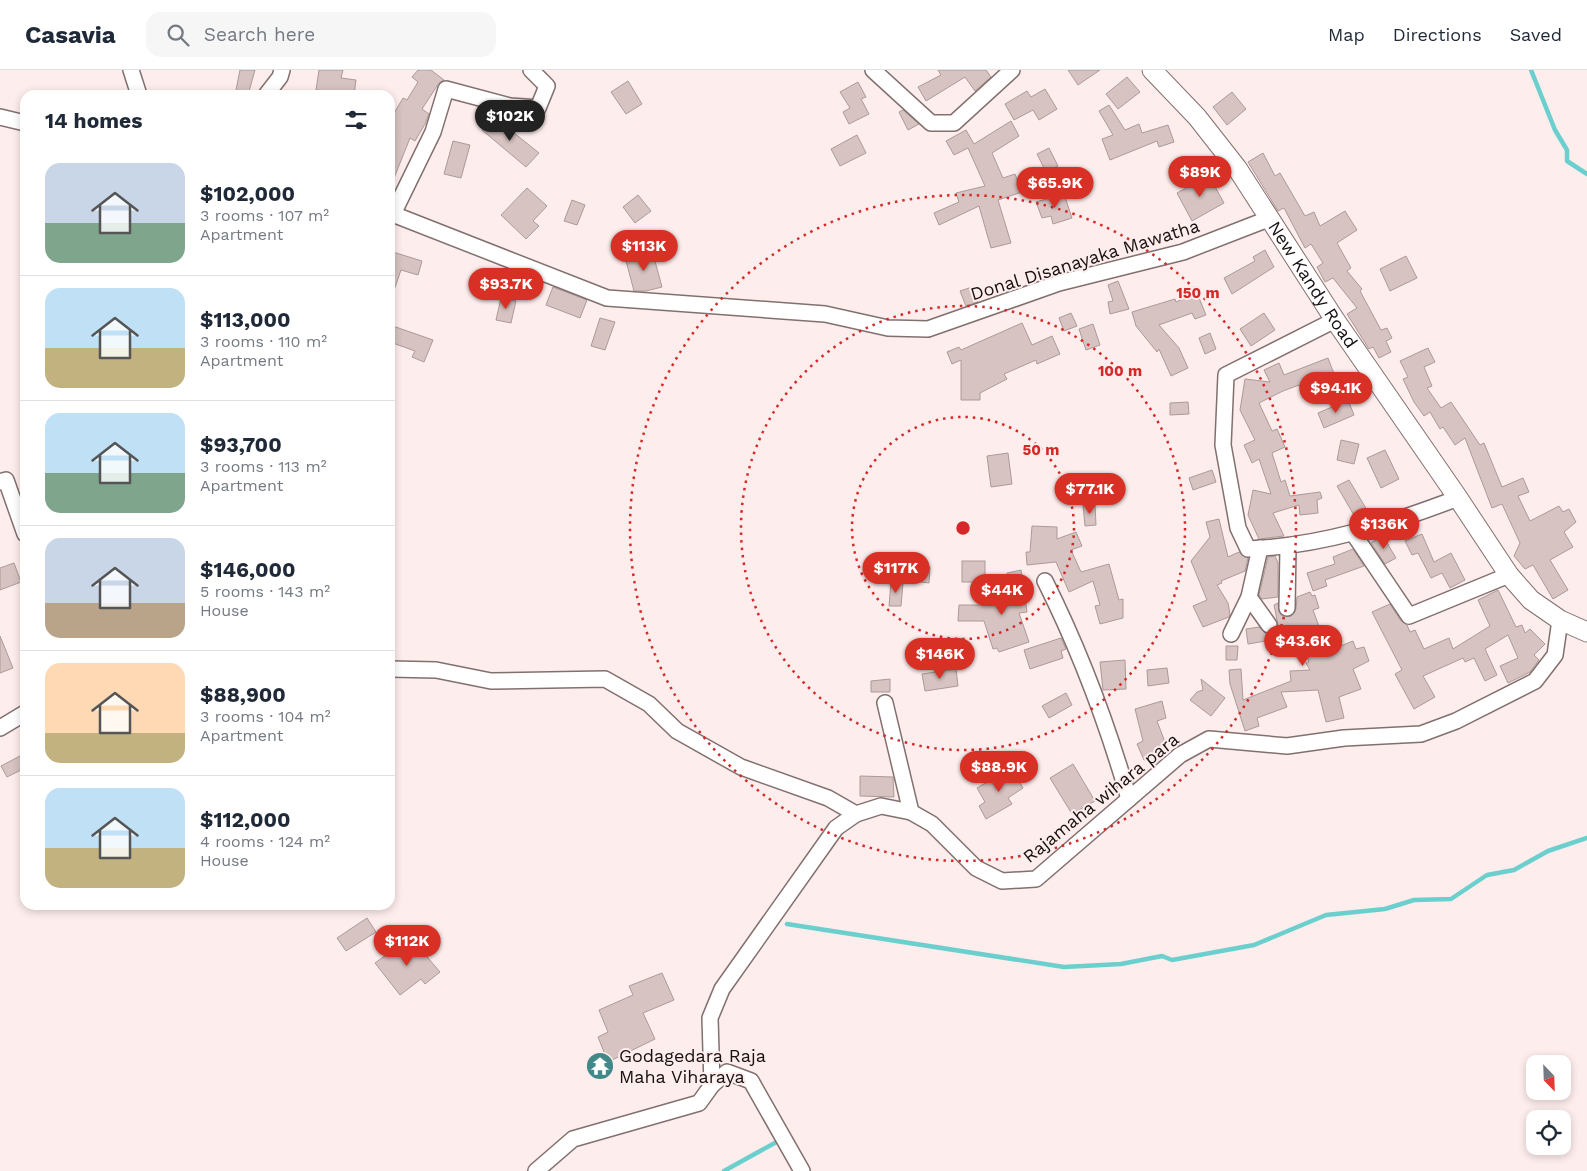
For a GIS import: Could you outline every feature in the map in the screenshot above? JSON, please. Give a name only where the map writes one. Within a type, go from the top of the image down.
[{"type":"main road","name":"New Kandy Road","points":[[1152,70],[1197,117],[1237,168],[1268,219],[1335,320],[1458,498],[1508,575],[1531,600],[1560,620],[1587,632]]},
{"type":"street","points":[[131,70],[138,90]]},
{"type":"street","points":[[270,90],[280,77],[282,70]]},
{"type":"street","points":[[395,205],[433,132],[446,90],[510,106],[538,108],[547,86],[531,70]]},
{"type":"street","points":[[873,70],[931,123],[954,123],[1012,70]]},
{"type":"street","points":[[0,117],[20,122]]},
{"type":"street","name":"Donal Disanayaka Mawatha","points":[[395,215],[607,298],[825,314],[888,328],[928,329],[1059,283],[1183,252],[1268,219]]},
{"type":"street","points":[[1335,320],[1226,375],[1223,445],[1238,528],[1248,549],[1288,547],[1353,533],[1409,517],[1458,498]]},
{"type":"street","points":[[0,482],[6,480],[20,520]]},
{"type":"street","points":[[1353,533],[1409,616],[1508,575]]},
{"type":"street","points":[[1287,608],[1288,547]]},
{"type":"street","points":[[1231,634],[1249,597],[1260,548]]},
{"type":"street","points":[[1045,580],[1078,649],[1110,734],[1129,799]]},
{"type":"street","points":[[1249,597],[1269,625]]},
{"type":"street","name":"Rajamaha wihara para","points":[[712,1085],[710,1018],[722,989],[836,828],[856,814],[881,806],[911,812],[932,824],[976,868],[1002,881],[1036,879],[1180,756],[1209,739],[1287,746],[1344,738],[1420,734],[1456,721],[1535,681],[1555,655],[1560,620]]},
{"type":"street","points":[[395,669],[436,670],[491,681],[605,679],[649,704],[677,731],[740,767],[828,798],[856,814]]},
{"type":"street","points":[[885,704],[911,812]]},
{"type":"street","points":[[0,728],[20,716]]},
{"type":"street","points":[[536,1171],[573,1140],[699,1103],[712,1085],[726,1072],[751,1081],[802,1171]]},
{"type":"building","points":[[240,70],[255,70],[249,90],[236,90]]},
{"type":"building","points":[[319,70],[343,70],[341,78],[356,80],[355,90],[316,90]]},
{"type":"building","points":[[418,70],[431,70],[444,80],[439,83],[422,109],[429,114],[425,124],[415,141],[410,138],[395,176],[395,112],[403,98],[407,100],[418,82],[412,77]]},
{"type":"building","points":[[938,70],[986,70],[991,77],[975,91],[965,77],[926,101],[918,87],[941,75]]},
{"type":"building","points":[[1068,70],[1100,70],[1078,85]]},
{"type":"building","points":[[1127,77],[1140,92],[1118,109],[1106,94]]},
{"type":"building","points":[[628,81],[642,104],[626,114],[611,92]]},
{"type":"building","points":[[858,82],[866,97],[861,99],[869,114],[849,124],[843,112],[850,108],[840,92]]},
{"type":"building","points":[[1045,89],[1057,109],[1039,120],[1033,110],[1014,120],[1005,104],[1027,91],[1031,97]]},
{"type":"building","points":[[1232,92],[1246,109],[1227,125],[1213,107]]},
{"type":"building","points":[[1109,105],[1125,130],[1139,124],[1142,133],[1168,125],[1174,142],[1159,147],[1157,141],[1110,160],[1102,139],[1113,135],[1099,111]]},
{"type":"building","points":[[903,110],[919,124],[908,130],[899,112]]},
{"type":"building","points":[[493,116],[539,153],[526,167],[482,130]]},
{"type":"building","points":[[1011,121],[1019,136],[992,153],[1003,178],[1015,174],[1022,192],[998,200],[1011,243],[991,248],[979,206],[939,225],[934,213],[959,202],[956,193],[985,186],[968,148],[954,155],[946,141],[966,130],[974,144]]},
{"type":"building","points":[[857,135],[866,153],[840,166],[831,149]]},
{"type":"building","points":[[453,141],[470,145],[461,178],[444,174]]},
{"type":"building","points":[[1049,148],[1058,166],[1046,172],[1037,154]]},
{"type":"building","points":[[1263,153],[1275,176],[1280,173],[1305,216],[1314,212],[1320,226],[1345,211],[1357,230],[1337,243],[1351,268],[1347,271],[1362,289],[1360,291],[1381,330],[1387,328],[1392,338],[1386,341],[1391,352],[1379,358],[1373,347],[1369,349],[1347,314],[1357,308],[1333,278],[1325,282],[1317,267],[1323,263],[1311,244],[1305,248],[1284,208],[1278,211],[1248,162]]},
{"type":"building","points":[[1209,176],[1224,203],[1192,221],[1177,193]]},
{"type":"building","points":[[527,188],[547,206],[533,221],[539,226],[526,239],[501,215]]},
{"type":"building","points":[[1064,194],[1072,218],[1053,224],[1051,216],[1042,218],[1036,202]]},
{"type":"building","points":[[638,195],[651,211],[635,223],[623,207]]},
{"type":"building","points":[[572,200],[585,205],[577,225],[564,221]]},
{"type":"building","points":[[652,250],[662,287],[646,291],[634,291],[625,257]]},
{"type":"building","points":[[1265,250],[1274,267],[1232,294],[1224,278],[1255,261],[1253,257]]},
{"type":"building","points":[[395,253],[422,261],[418,275],[401,270],[395,287]]},
{"type":"building","points":[[1406,256],[1417,278],[1390,291],[1380,269]]},
{"type":"building","points":[[1118,281],[1129,309],[1110,314],[1108,302],[1113,301],[1108,285]]},
{"type":"building","points":[[553,287],[587,300],[580,318],[546,305]]},
{"type":"building","points":[[972,287],[978,302],[966,306],[960,291]]},
{"type":"building","points":[[1197,293],[1206,315],[1195,319],[1192,313],[1159,325],[1179,348],[1188,368],[1171,376],[1159,349],[1157,352],[1136,326],[1132,312],[1175,299],[1176,302]]},
{"type":"building","points":[[501,298],[516,301],[511,323],[496,320]]},
{"type":"building","points":[[1071,313],[1077,326],[1064,331],[1059,318]]},
{"type":"building","points":[[1264,313],[1275,330],[1251,346],[1240,329]]},
{"type":"building","points":[[600,318],[615,322],[605,350],[591,346]]},
{"type":"building","points":[[1022,323],[1032,345],[1052,336],[1060,354],[1037,364],[1036,360],[1004,374],[1007,379],[980,393],[980,400],[961,400],[961,360],[952,364],[947,352],[959,347],[961,350]]},
{"type":"building","points":[[1093,324],[1100,345],[1086,350],[1079,329]]},
{"type":"building","points":[[395,327],[433,340],[424,362],[412,357],[415,351],[395,344]]},
{"type":"building","points":[[1210,333],[1216,349],[1205,354],[1199,338]]},
{"type":"building","points":[[1428,348],[1435,362],[1424,367],[1432,386],[1427,388],[1441,408],[1451,402],[1480,445],[1484,443],[1502,487],[1523,478],[1529,492],[1518,496],[1530,521],[1559,506],[1563,512],[1569,509],[1576,522],[1564,532],[1573,547],[1550,560],[1568,590],[1553,599],[1533,565],[1525,569],[1514,556],[1520,543],[1502,504],[1492,508],[1465,438],[1455,445],[1443,427],[1440,429],[1430,412],[1424,416],[1414,402],[1403,379],[1408,377],[1400,361]]},
{"type":"building","points":[[1328,358],[1334,374],[1300,387],[1299,385],[1283,391],[1259,403],[1272,431],[1277,429],[1285,447],[1272,453],[1281,482],[1285,480],[1290,496],[1320,492],[1322,498],[1317,500],[1318,513],[1300,515],[1299,505],[1273,513],[1284,536],[1259,539],[1248,515],[1253,490],[1271,494],[1259,459],[1252,463],[1244,445],[1255,440],[1240,410],[1245,379],[1270,382],[1264,370],[1279,363],[1284,375]]},
{"type":"building","points":[[1348,400],[1354,415],[1324,428],[1318,413]]},
{"type":"building","points":[[1188,402],[1189,414],[1170,415],[1170,403]]},
{"type":"building","points":[[1341,440],[1359,444],[1354,464],[1337,460]]},
{"type":"building","points":[[1385,450],[1399,479],[1381,488],[1367,458]]},
{"type":"building","points":[[1008,453],[1012,484],[991,487],[987,456]]},
{"type":"building","points":[[1212,470],[1216,482],[1193,490],[1189,478]]},
{"type":"building","points":[[1349,480],[1367,510],[1355,517],[1337,486]]},
{"type":"building","points":[[1095,504],[1096,525],[1085,526],[1083,505]]},
{"type":"building","points":[[1219,519],[1228,557],[1239,552],[1248,558],[1245,571],[1221,581],[1222,583],[1217,585],[1228,603],[1229,617],[1203,627],[1193,606],[1207,600],[1191,561],[1210,537],[1206,522]]},
{"type":"building","points":[[1032,526],[1057,527],[1057,539],[1076,532],[1082,546],[1071,550],[1081,572],[1109,564],[1119,600],[1123,599],[1123,618],[1100,624],[1095,606],[1100,605],[1093,581],[1069,592],[1056,562],[1027,565],[1026,552],[1030,552]]},
{"type":"building","points":[[1422,534],[1434,562],[1451,553],[1465,580],[1450,588],[1442,573],[1431,578],[1418,553],[1412,555],[1405,541]]},
{"type":"building","points":[[1383,536],[1396,558],[1385,564],[1371,543]]},
{"type":"building","points":[[1353,549],[1364,566],[1325,580],[1327,586],[1313,591],[1307,573],[1335,564],[1333,557]]},
{"type":"building","points":[[1275,556],[1278,563],[1278,597],[1262,599],[1259,595],[1268,557]]},
{"type":"building","points":[[962,561],[985,561],[985,582],[962,582]]},
{"type":"building","points":[[14,563],[20,582],[0,590],[0,568]]},
{"type":"building","points":[[915,566],[930,567],[929,583],[914,581]]},
{"type":"building","points":[[1021,570],[1027,612],[1019,613],[1029,642],[999,652],[997,648],[993,649],[984,621],[958,621],[959,605],[988,605],[988,601],[1011,600],[1007,573]]},
{"type":"building","points":[[891,582],[903,583],[901,606],[889,606]]},
{"type":"building","points":[[1498,590],[1516,627],[1522,625],[1525,633],[1530,629],[1545,644],[1534,655],[1539,660],[1530,672],[1508,683],[1500,666],[1518,658],[1508,635],[1485,649],[1497,675],[1485,681],[1474,658],[1465,662],[1463,658],[1423,676],[1435,697],[1414,709],[1395,674],[1402,670],[1372,612],[1390,604],[1401,621],[1407,625],[1410,632],[1415,630],[1424,649],[1449,638],[1453,649],[1490,626],[1478,600]]},
{"type":"building","points":[[1310,592],[1312,596],[1315,595],[1319,608],[1313,610],[1328,651],[1353,641],[1356,649],[1364,647],[1369,661],[1353,669],[1361,689],[1339,697],[1344,718],[1326,722],[1318,690],[1281,692],[1287,707],[1257,718],[1259,726],[1245,731],[1230,684],[1229,670],[1241,669],[1243,700],[1291,681],[1290,671],[1310,670],[1306,663],[1309,662],[1298,631],[1270,648],[1266,641],[1248,644],[1246,629],[1259,627],[1266,634],[1274,633],[1278,625],[1274,605],[1278,603],[1279,612],[1282,616],[1291,616],[1296,609],[1297,597]]},
{"type":"building","points":[[0,636],[13,668],[0,673]]},
{"type":"building","points":[[1061,638],[1066,649],[1061,651],[1063,658],[1030,669],[1024,650]]},
{"type":"building","points":[[1226,646],[1238,646],[1237,660],[1226,660]]},
{"type":"building","points":[[1125,660],[1126,689],[1103,690],[1100,662]]},
{"type":"building","points":[[1167,668],[1169,683],[1148,686],[1147,670]]},
{"type":"building","points":[[956,669],[958,686],[925,691],[922,674]]},
{"type":"building","points":[[890,679],[890,692],[871,692],[871,681]]},
{"type":"building","points":[[1201,679],[1225,698],[1211,716],[1190,700],[1197,692],[1203,690]]},
{"type":"building","points":[[1066,693],[1072,705],[1049,718],[1042,706]]},
{"type":"building","points":[[1162,701],[1166,718],[1157,721],[1168,750],[1144,760],[1137,744],[1143,741],[1135,709]]},
{"type":"building","points":[[20,756],[20,770],[7,777],[1,766]]},
{"type":"building","points":[[1073,764],[1095,801],[1072,814],[1050,778]]},
{"type":"building","points":[[1011,768],[1023,788],[1008,798],[1012,804],[986,819],[979,806],[985,802],[977,788]]},
{"type":"building","points":[[860,776],[893,777],[894,797],[860,796]]},
{"type":"building","points":[[367,918],[376,932],[346,951],[337,938]]},
{"type":"building","points":[[408,939],[414,947],[417,945],[440,972],[425,984],[421,979],[400,995],[375,963]]},
{"type":"building","points":[[662,973],[674,1000],[643,1013],[655,1039],[608,1062],[598,1037],[608,1032],[599,1010],[633,995],[629,986]]},
{"type":"waterway","points":[[1531,70],[1555,130],[1567,150],[1567,161],[1587,174]]},
{"type":"waterway","points":[[787,924],[1064,967],[1121,964],[1162,956],[1172,960],[1254,945],[1326,915],[1385,909],[1414,900],[1451,899],[1487,875],[1514,870],[1548,851],[1587,838]]},
{"type":"waterway","points":[[724,1171],[780,1140]]},
{"type":"place","name":"Godagedara Raja Maha Viharaya","points":[[600,1066]]}]
